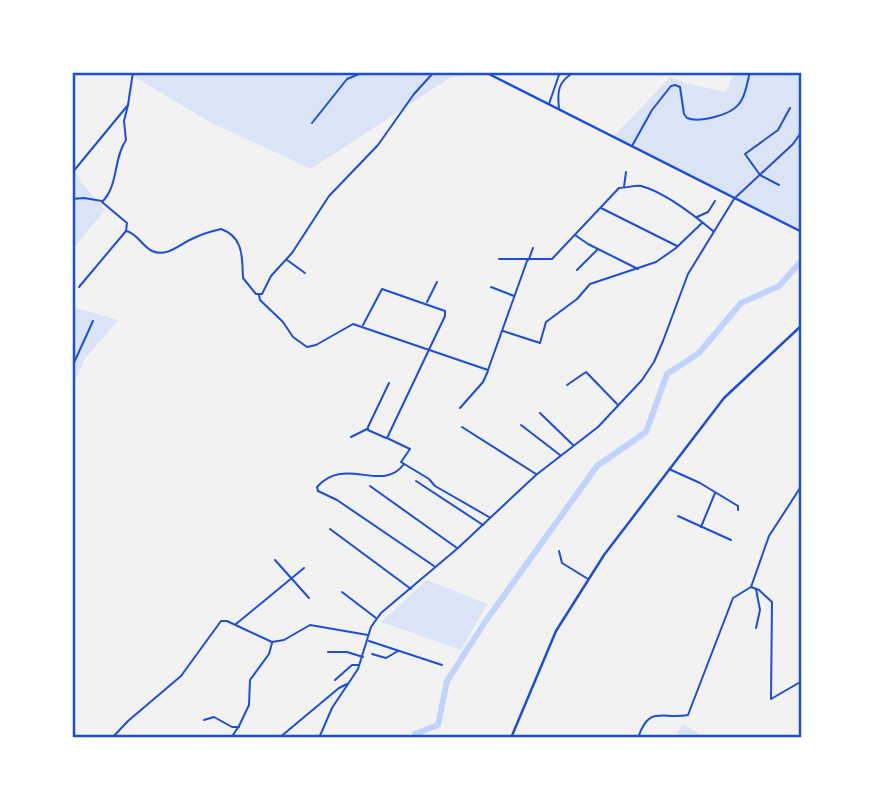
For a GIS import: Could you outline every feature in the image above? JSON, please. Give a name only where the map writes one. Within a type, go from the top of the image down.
[{"type":"main road","points":[[485,72],[802,232]]},
{"type":"main road","points":[[511,738],[556,631],[588,580],[668,469],[724,398],[802,325]]},
{"type":"street","points":[[103,201],[112,191],[120,148],[126,140],[124,121],[133,72]]},
{"type":"street","points":[[312,123],[346,79],[364,72]]},
{"type":"street","points":[[259,295],[263,293],[271,276],[286,259],[329,196],[378,145],[434,72]]},
{"type":"street","points":[[549,104],[560,72]]},
{"type":"street","points":[[559,109],[559,86],[574,72]]},
{"type":"street","points":[[750,72],[750,80]]},
{"type":"street","points":[[631,146],[652,110],[671,86],[680,87],[687,118],[702,121],[733,110],[739,105],[750,72]]},
{"type":"street","points":[[72,173],[128,105]]},
{"type":"street","points":[[779,185],[760,175],[745,154],[778,130],[790,108]]},
{"type":"street","points":[[319,738],[332,708],[360,666],[369,635],[381,612],[411,589],[536,475],[619,405],[642,380],[654,362],[688,274],[713,231],[735,198],[793,144],[802,131]]},
{"type":"street","points":[[624,188],[626,172]]},
{"type":"street","points":[[499,258],[552,259],[615,191],[624,188],[641,186],[679,205],[713,231]]},
{"type":"street","points":[[72,199],[103,201]]},
{"type":"street","points":[[79,288],[126,230],[127,223],[103,201]]},
{"type":"street","points":[[696,217],[708,212],[715,201]]},
{"type":"street","points":[[600,207],[678,247]]},
{"type":"street","points":[[502,331],[540,342],[546,322],[577,299],[590,284],[656,262],[678,247],[702,222]]},
{"type":"street","points":[[126,230],[150,249],[160,253],[174,250],[195,237],[224,230],[237,242],[243,256],[243,278],[293,337],[307,347],[353,324],[488,370]]},
{"type":"street","points":[[574,234],[639,269]]},
{"type":"street","points":[[460,408],[483,382],[533,248]]},
{"type":"street","points":[[577,270],[598,249]]},
{"type":"street","points":[[286,259],[305,273]]},
{"type":"street","points":[[426,303],[437,282]]},
{"type":"street","points":[[491,287],[515,296]]},
{"type":"street","points":[[363,326],[382,289],[445,311],[387,438]]},
{"type":"street","points":[[72,367],[93,321]]},
{"type":"street","points":[[567,385],[586,372],[619,405]]},
{"type":"street","points":[[351,437],[368,428],[389,383]]},
{"type":"street","points":[[540,413],[574,445]]},
{"type":"street","points":[[521,425],[561,455]]},
{"type":"street","points":[[462,427],[536,475]]},
{"type":"street","points":[[368,428],[409,448],[401,462],[443,491],[491,518]]},
{"type":"street","points":[[404,464],[397,472],[385,476],[338,472],[323,481],[317,487],[318,491],[337,499],[435,567]]},
{"type":"street","points":[[668,469],[715,492],[738,506],[738,510]]},
{"type":"street","points":[[416,481],[484,525]]},
{"type":"street","points":[[638,738],[646,720],[653,716],[688,715],[733,598],[751,587],[769,536],[802,485]]},
{"type":"street","points":[[370,486],[458,548]]},
{"type":"street","points":[[433,492],[443,491]]},
{"type":"street","points":[[701,527],[715,492]]},
{"type":"street","points":[[678,516],[731,540]]},
{"type":"street","points":[[330,529],[411,589]]},
{"type":"street","points":[[559,551],[562,563],[588,580]]},
{"type":"street","points":[[275,560],[309,598]]},
{"type":"street","points":[[235,625],[304,568]]},
{"type":"street","points":[[751,587],[772,603],[771,699],[802,681]]},
{"type":"street","points":[[755,588],[760,610],[756,628]]},
{"type":"street","points":[[342,592],[376,619]]},
{"type":"street","points":[[112,738],[181,676],[221,621],[272,642],[284,640],[310,625],[369,635]]},
{"type":"street","points":[[368,640],[442,665]]},
{"type":"street","points":[[231,738],[249,705],[250,680],[269,654],[272,642]]},
{"type":"street","points":[[372,654],[386,658],[399,650]]},
{"type":"street","points":[[328,652],[348,652],[363,657]]},
{"type":"street","points":[[335,680],[352,665],[360,666]]},
{"type":"street","points":[[279,738],[339,688],[348,684]]},
{"type":"street","points":[[204,720],[214,717],[232,727],[239,726]]},
{"type":"street","points":[[400,738],[410,737]]},
{"type":"shaded area","points":[[126,72],[497,72],[451,77],[311,169],[210,122]]},
{"type":"shaded area","points":[[734,72],[802,72],[802,232],[613,137],[670,77],[688,84],[726,92]]},
{"type":"shaded area","points":[[72,165],[82,183],[105,210],[72,250]]},
{"type":"shaded area","points":[[72,307],[118,320],[84,360],[72,388]]},
{"type":"shaded area","points":[[427,580],[487,604],[461,650],[381,622]]},
{"type":"shaded area","points":[[682,724],[697,732],[703,738],[676,738]]},
{"type":"waterway","points":[[414,738],[415,734],[438,725],[447,681],[485,622],[597,466],[646,432],[667,374],[699,353],[741,303],[779,286],[802,260]]}]
